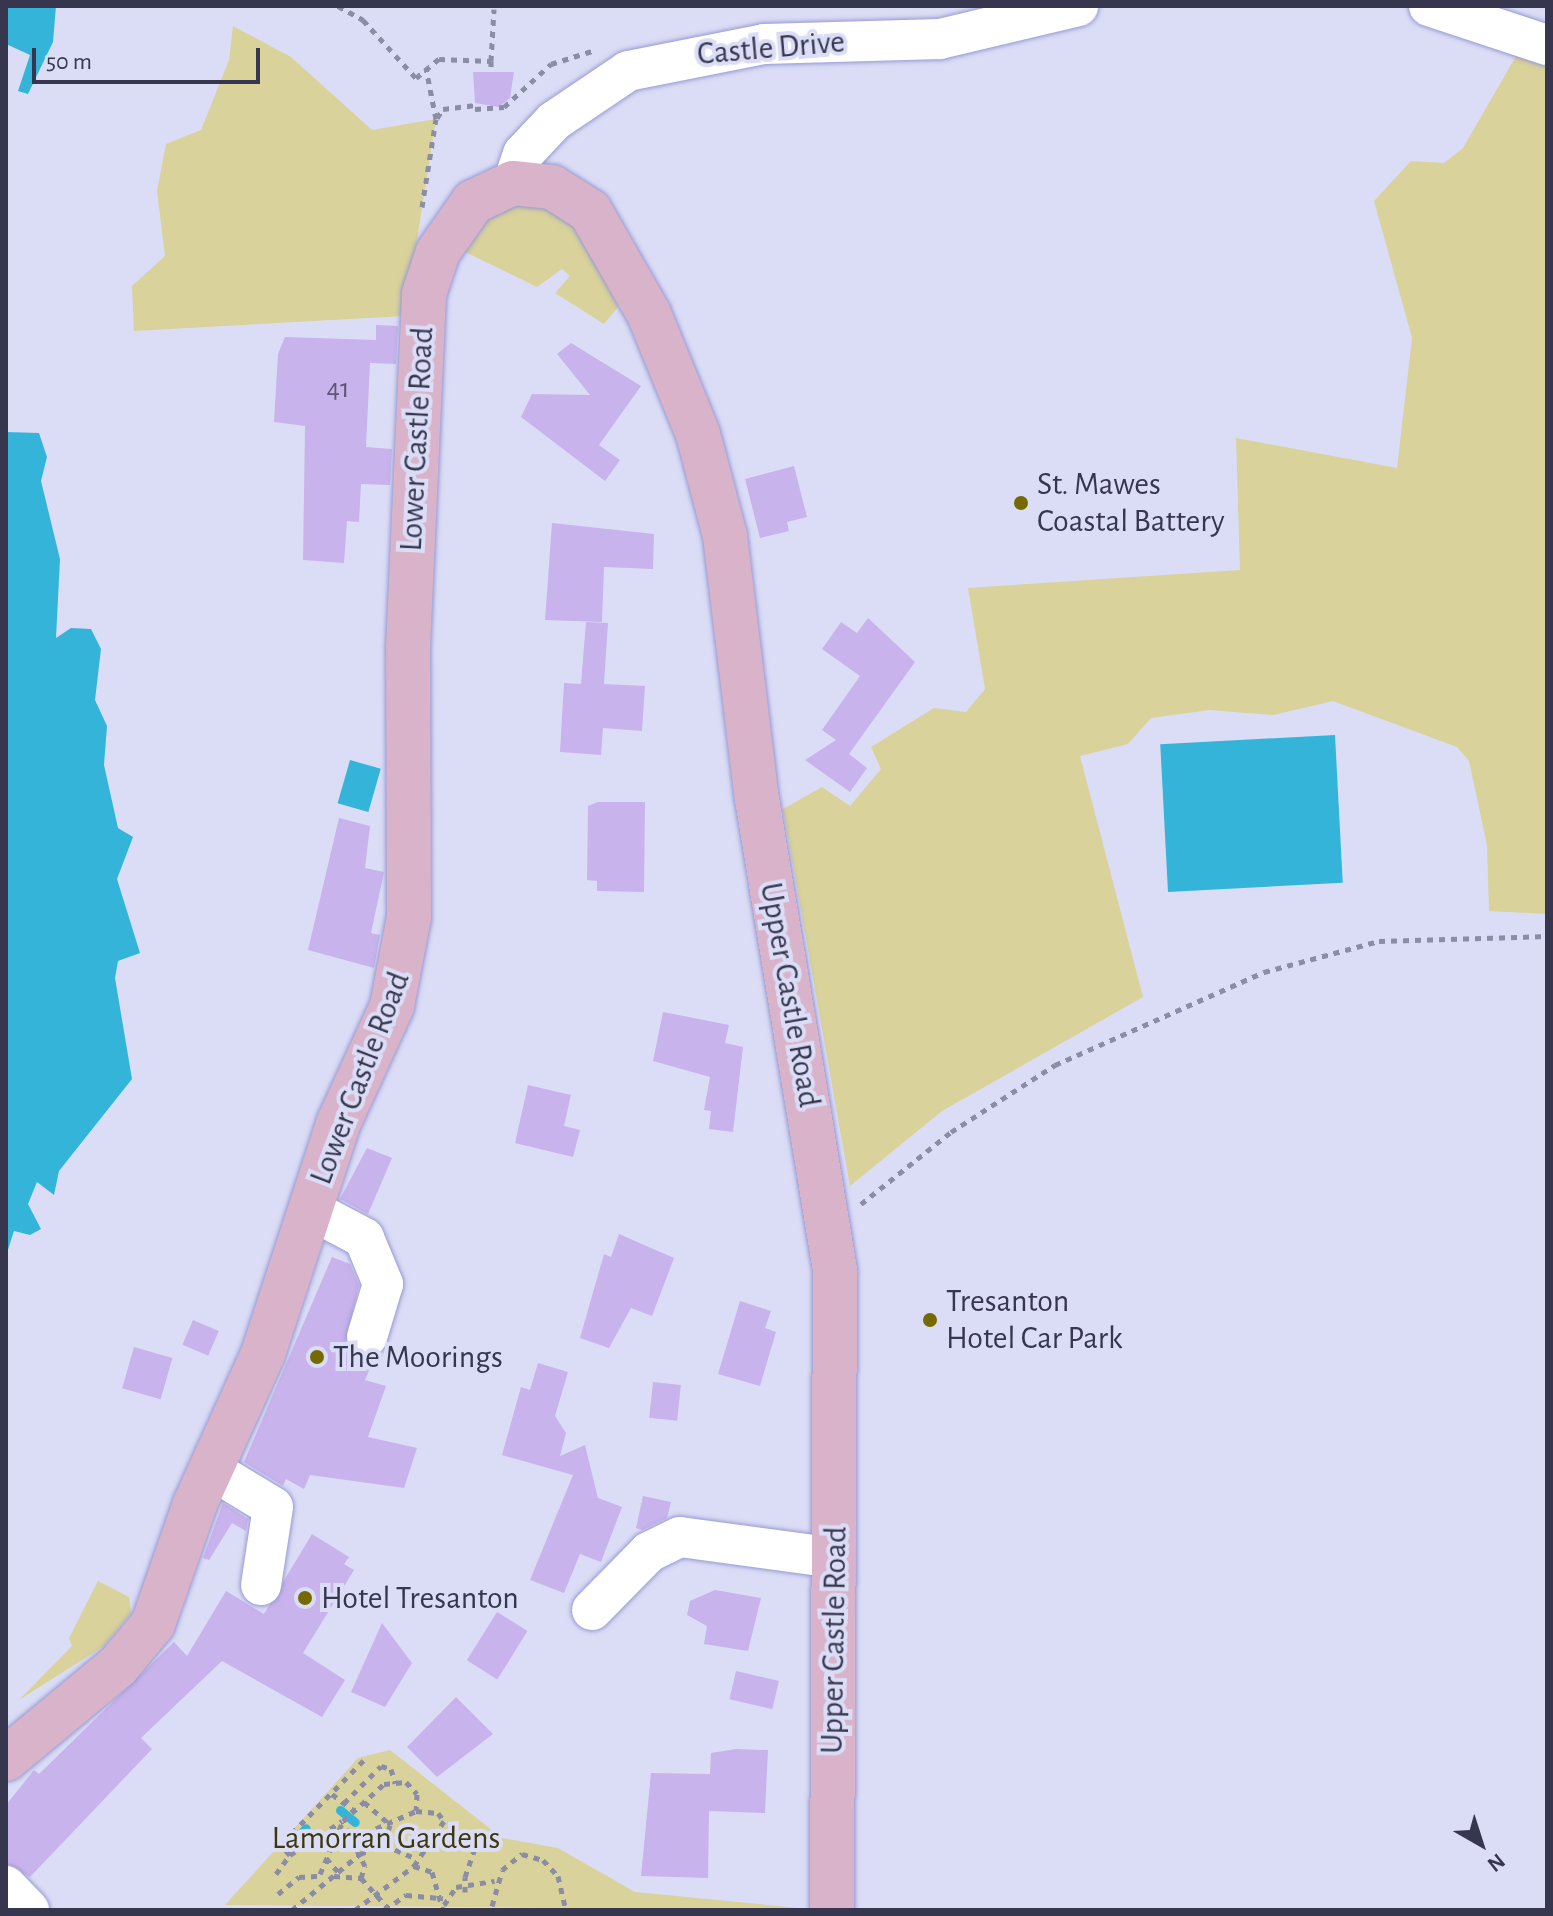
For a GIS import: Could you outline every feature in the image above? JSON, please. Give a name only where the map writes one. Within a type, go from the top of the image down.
[{"type":"main road","name":"Lower Castle Road","points":[[6,1759],[146,1634],[263,1354],[339,1122],[392,1006],[407,943],[408,648],[424,294],[451,231],[473,202],[506,184]]},
{"type":"main road","name":"Upper Castle Road","points":[[506,184],[572,194],[601,226],[664,345],[707,461],[727,547],[759,812],[831,1229],[838,1314],[832,1910]]},
{"type":"street","name":"Castle Drive","points":[[506,184],[523,154],[554,121],[628,71],[764,44],[940,39],[1078,6]]},
{"type":"street","points":[[1429,6],[1547,45]]},
{"type":"street","points":[[311,1210],[356,1227],[370,1251],[383,1284],[367,1337]]},
{"type":"street","points":[[212,1470],[273,1507],[261,1585]]},
{"type":"street","points":[[592,1610],[649,1552],[680,1537],[835,1558]]},
{"type":"street","points":[[6,1886],[29,1910]]},
{"type":"path","points":[[338,6],[363,20],[416,78],[439,59],[491,58]]},
{"type":"path","points":[[491,72],[494,9]]},
{"type":"path","points":[[426,68],[436,119],[443,109],[478,105]]},
{"type":"path","points":[[831,1229],[951,1132],[1042,1074],[1182,1005],[1264,972],[1379,941],[1547,936]]},
{"type":"path","points":[[290,1855],[282,1846],[368,1756]]},
{"type":"path","points":[[344,1803],[381,1766],[391,1769],[395,1783],[417,1794],[416,1811]]},
{"type":"path","points":[[276,1874],[290,1855],[395,1783]]},
{"type":"path","points":[[332,1794],[353,1810]]},
{"type":"path","points":[[364,1802],[390,1825]]},
{"type":"path","points":[[354,1838],[390,1825],[416,1811],[438,1813],[444,1821],[415,1858],[414,1866],[374,1892],[355,1910]]},
{"type":"path","points":[[343,1821],[360,1854],[361,1878]]},
{"type":"path","points":[[292,1910],[321,1877],[343,1821]]},
{"type":"path","points":[[384,1845],[390,1825]]},
{"type":"path","points":[[465,1892],[465,1877],[478,1840]]},
{"type":"path","points":[[336,1874],[360,1854],[384,1845],[415,1858]]},
{"type":"path","points":[[492,1906],[496,1881],[522,1854],[543,1860],[558,1876],[566,1910]]},
{"type":"path","points":[[326,1858],[336,1874]]},
{"type":"path","points":[[414,1866],[432,1872],[443,1904]]},
{"type":"path","points":[[278,1894],[299,1877],[336,1874],[361,1878],[386,1909],[406,1895],[443,1904]]},
{"type":"path","points":[[443,1904],[456,1887],[496,1881]]},
{"type":"path","points":[[476,1910],[492,1906],[499,1910]]},
{"type":"green space","points":[[233,26],[291,57],[372,130],[436,119],[405,316],[134,331],[132,286],[165,256],[157,191],[166,144],[201,130],[229,60]]},
{"type":"green space","points":[[1527,37],[1547,45],[1547,914],[1489,911],[1487,845],[1469,761],[1457,747],[1333,701],[1273,715],[1210,710],[1151,718],[1128,744],[1080,756],[1143,997],[942,1111],[850,1186],[783,809],[822,787],[850,806],[881,769],[871,747],[934,708],[966,712],[985,689],[968,588],[1240,570],[1236,438],[1397,468],[1412,338],[1374,201],[1411,161],[1444,163],[1463,148]]},
{"type":"green space","points":[[505,199],[548,199],[583,227],[618,307],[604,324],[555,293],[570,276],[562,269],[537,287],[455,247]]},
{"type":"green space","points":[[98,1581],[129,1597],[131,1613],[104,1646],[19,1700],[72,1646],[69,1638]]},
{"type":"green space","name":"Lamorran Gardens","points":[[390,1750],[502,1838],[558,1848],[635,1892],[819,1910],[225,1905],[358,1758]]},
{"type":"water","points":[[6,6],[56,6],[53,42],[28,94],[18,91],[30,55],[6,44]]},
{"type":"water","points":[[6,432],[39,433],[47,457],[41,481],[60,559],[56,638],[71,628],[91,629],[101,649],[95,700],[107,726],[104,765],[118,828],[133,837],[117,879],[140,953],[118,961],[115,978],[132,1079],[59,1171],[54,1195],[37,1182],[28,1204],[41,1229],[30,1235],[14,1231],[6,1256]]},
{"type":"water","points":[[1335,735],[1343,883],[1168,892],[1160,744]]},
{"type":"water","points":[[350,760],[381,769],[368,812],[338,803]]},
{"type":"building","points":[[473,72],[514,72],[510,98],[499,107],[475,103]]},
{"type":"building","points":[[376,325],[398,326],[396,364],[370,363],[366,447],[392,449],[390,485],[361,484],[359,522],[347,521],[344,563],[303,560],[305,426],[274,422],[278,354],[285,337],[376,340]]},
{"type":"building","points":[[571,343],[641,386],[599,445],[620,460],[605,481],[521,417],[532,394],[590,395],[557,354]]},
{"type":"building","points":[[794,466],[807,517],[787,522],[789,531],[760,538],[745,479]]},
{"type":"building","points":[[552,523],[654,534],[653,569],[604,567],[602,622],[545,620]]},
{"type":"building","points":[[868,618],[915,662],[849,754],[867,768],[850,792],[805,760],[836,740],[822,730],[860,676],[822,649],[841,622],[857,633]]},
{"type":"building","points":[[586,622],[608,623],[604,684],[645,686],[642,731],[603,728],[601,755],[560,752],[564,683],[581,684]]},
{"type":"building","points":[[598,802],[645,802],[644,892],[597,891],[597,881],[587,880],[588,806]]},
{"type":"building","points":[[339,818],[370,826],[365,868],[384,872],[371,933],[380,935],[374,968],[308,950]]},
{"type":"building","points":[[663,1012],[729,1025],[725,1043],[743,1047],[733,1132],[709,1129],[711,1111],[704,1110],[710,1077],[653,1061]]},
{"type":"building","points":[[528,1085],[571,1095],[564,1126],[580,1130],[573,1157],[515,1143]]},
{"type":"building","points":[[367,1148],[392,1158],[368,1214],[340,1199]]},
{"type":"building","points":[[619,1234],[674,1258],[652,1316],[631,1308],[609,1348],[580,1338],[604,1254],[611,1257]]},
{"type":"building","points":[[332,1257],[350,1264],[359,1285],[345,1343],[360,1359],[374,1359],[365,1380],[386,1386],[368,1437],[417,1448],[404,1488],[310,1475],[304,1489],[286,1479],[283,1486],[244,1462]]},
{"type":"building","points":[[740,1301],[771,1311],[765,1328],[776,1332],[760,1386],[718,1374]]},
{"type":"building","points":[[193,1320],[219,1331],[208,1356],[182,1345]]},
{"type":"building","points":[[134,1347],[172,1358],[161,1399],[122,1388]]},
{"type":"building","points":[[538,1363],[568,1372],[555,1416],[566,1433],[560,1456],[585,1445],[598,1498],[622,1507],[601,1562],[580,1554],[564,1593],[530,1580],[573,1475],[502,1455],[521,1387],[530,1390]]},
{"type":"building","points":[[653,1382],[681,1385],[677,1421],[649,1418]]},
{"type":"building","points":[[643,1496],[671,1502],[667,1518],[642,1530],[636,1528]]},
{"type":"building","points":[[223,1503],[248,1519],[246,1531],[232,1523],[209,1560],[203,1558]]},
{"type":"building","points":[[312,1534],[349,1557],[344,1564],[354,1570],[303,1653],[345,1680],[322,1717],[222,1661],[141,1738],[152,1749],[30,1877],[6,1864],[6,1805],[34,1770],[39,1774],[174,1642],[187,1656],[226,1591],[264,1614]]},
{"type":"building","points":[[715,1590],[761,1598],[748,1651],[704,1644],[707,1626],[687,1615],[690,1601]]},
{"type":"building","points":[[497,1612],[528,1631],[497,1679],[467,1660]]},
{"type":"building","points":[[382,1623],[412,1663],[385,1707],[351,1692]]},
{"type":"building","points":[[736,1671],[779,1681],[772,1709],[729,1699]]},
{"type":"building","points":[[456,1697],[493,1734],[437,1777],[407,1747]]},
{"type":"building","points":[[736,1749],[768,1750],[765,1813],[709,1811],[708,1878],[641,1876],[651,1773],[710,1774],[711,1753]]},
{"type":"waterway","points":[[340,1810],[355,1822]]},
{"type":"waterway","points":[[300,1834],[306,1828]]},
{"type":"place","name":"St. Mawes Coastal Battery","points":[[1021,503]]},
{"type":"place","name":"Tresanton Hotel Car Park","points":[[930,1320]]},
{"type":"place","name":"The Moorings","points":[[317,1357]]},
{"type":"place","name":"Hotel Tresanton","points":[[305,1598]]}]
